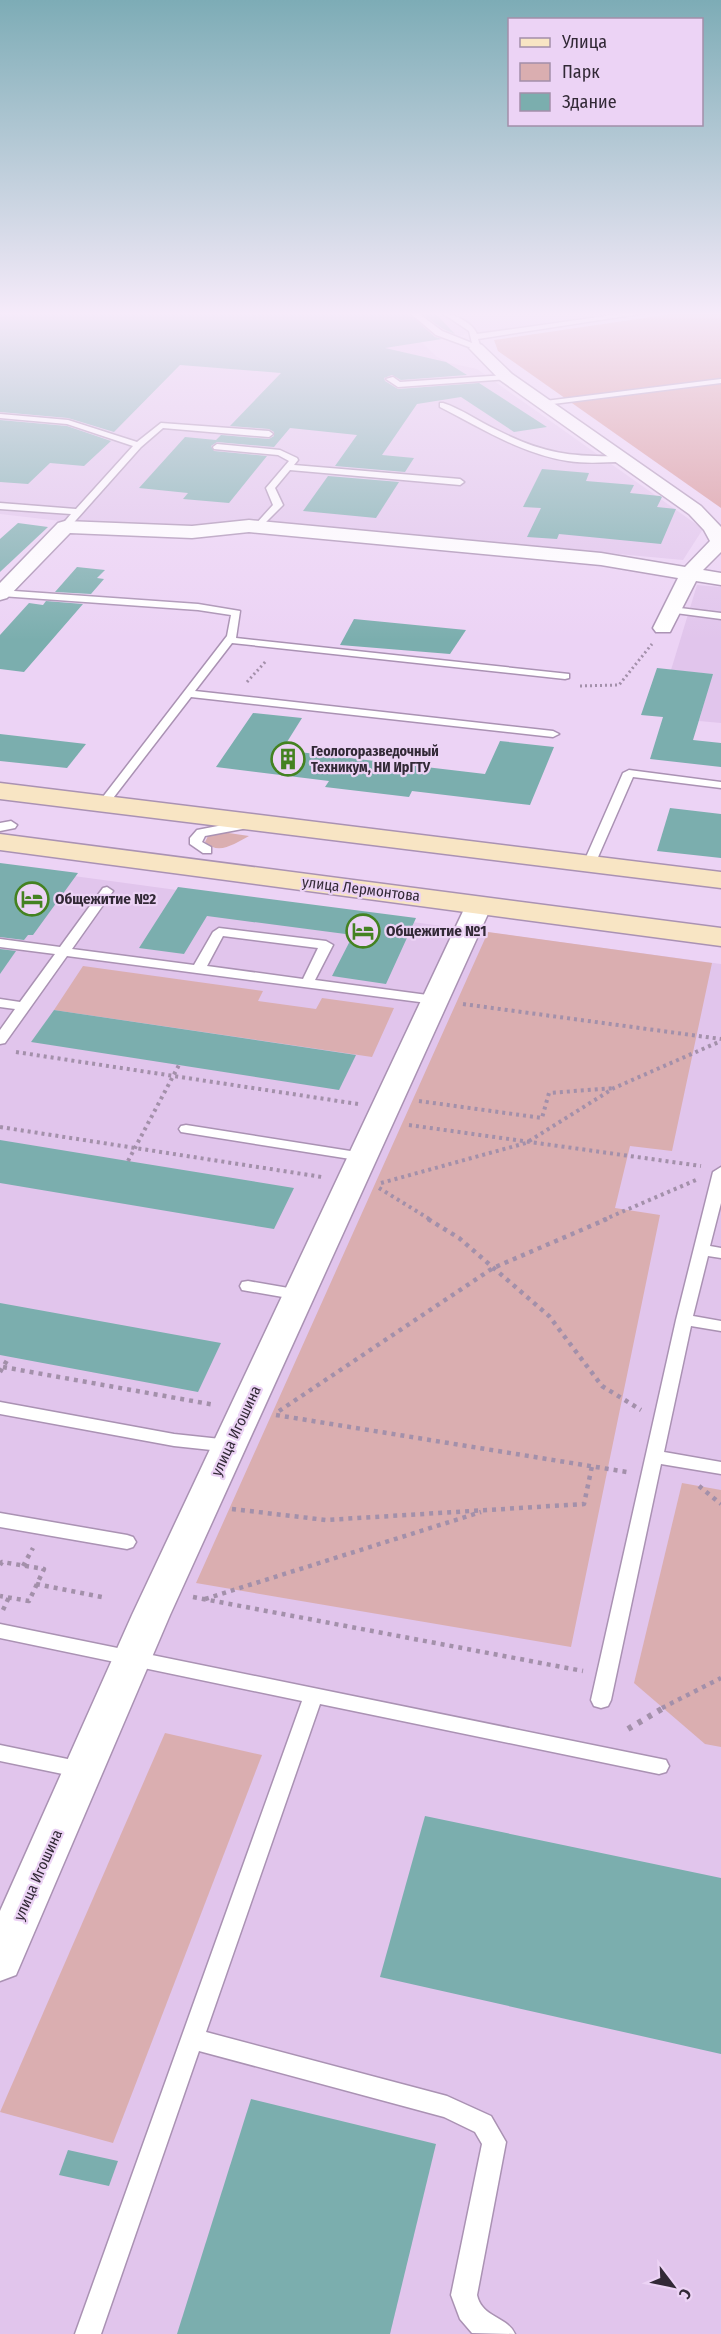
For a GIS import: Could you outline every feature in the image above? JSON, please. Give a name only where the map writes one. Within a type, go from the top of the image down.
[{"type":"main road","points":[[0,791],[721,880]]},
{"type":"main road","name":"улица Лермонтова","points":[[4,831],[479,905],[721,938]]},
{"type":"street","points":[[572,422],[695,510],[712,527],[720,542],[690,574],[663,628]]},
{"type":"street","points":[[1,594],[71,519],[192,532],[258,527],[599,563],[721,579]]},
{"type":"street","name":"улица Игошина","points":[[0,1961],[162,1591],[300,1294],[350,1155],[444,1001],[479,905]]},
{"type":"lane","points":[[68,422],[138,445]]},
{"type":"lane","points":[[476,422],[515,442],[563,457],[586,460],[624,459]]},
{"type":"lane","points":[[0,506],[71,519],[138,445],[161,425],[269,434]]},
{"type":"lane","points":[[217,447],[280,453],[294,460],[270,488],[278,505],[258,527]]},
{"type":"lane","points":[[288,467],[460,482]]},
{"type":"lane","points":[[1,594],[227,610],[236,613],[232,636],[103,804]]},
{"type":"lane","points":[[672,610],[721,615]]},
{"type":"lane","points":[[228,640],[565,676]]},
{"type":"lane","points":[[186,693],[553,734]]},
{"type":"lane","points":[[589,864],[629,774],[721,785]]},
{"type":"lane","points":[[207,850],[196,844],[196,838],[201,834],[255,823]]},
{"type":"lane","points":[[0,1041],[107,891]]},
{"type":"lane","points":[[198,970],[219,932],[326,945],[307,984]]},
{"type":"lane","points":[[0,944],[444,1001]]},
{"type":"lane","points":[[0,1003],[24,1007]]},
{"type":"lane","points":[[186,1129],[350,1155]]},
{"type":"lane","points":[[601,1700],[701,1250],[715,1169]]},
{"type":"lane","points":[[701,1250],[721,1253]]},
{"type":"lane","points":[[248,1286],[300,1294]]},
{"type":"lane","points":[[684,1320],[721,1326]]},
{"type":"lane","points":[[0,1408],[174,1440],[230,1446]]},
{"type":"lane","points":[[656,1449],[721,1468]]},
{"type":"lane","points":[[0,1520],[127,1542]]},
{"type":"lane","points":[[0,1631],[659,1766]]},
{"type":"lane","points":[[88,2334],[314,1694]]},
{"type":"lane","points":[[0,1753],[84,1770]]},
{"type":"lane","points":[[192,2039],[447,2107],[483,2124],[494,2142],[464,2295],[467,2311],[480,2323],[502,2334]]},
{"type":"path","points":[[619,685],[663,628]]},
{"type":"path","points":[[444,1001],[721,1040]]},
{"type":"path","points":[[699,1178],[493,1268],[273,1415],[628,1472],[656,1449],[641,1410],[602,1386],[549,1316],[493,1268],[459,1238],[374,1185],[526,1143],[614,1088],[721,1040]]},
{"type":"path","points":[[12,1052],[347,1102]]},
{"type":"path","points":[[128,1161],[179,1065]]},
{"type":"path","points":[[411,1100],[542,1118],[549,1093],[614,1088]]},
{"type":"path","points":[[321,1188],[350,1155],[360,1104]]},
{"type":"path","points":[[398,1123],[715,1169]]},
{"type":"path","points":[[0,1127],[313,1176]]},
{"type":"path","points":[[0,1372],[9,1357]]},
{"type":"path","points":[[3,1366],[208,1404]]},
{"type":"path","points":[[202,1505],[326,1520],[584,1504],[592,1466]]},
{"type":"path","points":[[205,1599],[488,1510]]},
{"type":"path","points":[[0,1565],[2,1562],[44,1569],[28,1601],[0,1596]]},
{"type":"path","points":[[36,1584],[102,1597]]},
{"type":"path","points":[[162,1591],[606,1676]]},
{"type":"path","points":[[0,1615],[9,1597]]},
{"type":"path","points":[[628,1730],[664,1707],[721,1678]]},
{"type":"shaded area","points":[[0,422],[552,422],[703,529],[683,560],[294,524],[204,530],[78,523],[0,514]]},
{"type":"shaded area","points":[[599,422],[721,422],[721,508]]},
{"type":"shaded area","points":[[697,585],[721,587],[721,723],[699,721],[712,674],[671,670]]},
{"type":"shaded area","points":[[0,866],[721,964],[721,2334],[0,2334]]},
{"type":"green space","points":[[222,832],[249,836],[233,845],[221,848],[210,846],[205,842],[208,836]]},
{"type":"green space","points":[[488,932],[712,963],[672,1151],[630,1146],[615,1208],[660,1215],[571,1647],[196,1583]]},
{"type":"green space","points":[[83,966],[263,991],[258,1001],[316,1009],[322,998],[394,1008],[372,1057],[54,1010]]},
{"type":"green space","points":[[682,1483],[721,1490],[721,1747],[705,1744],[634,1683]]},
{"type":"green space","points":[[165,1733],[262,1755],[113,2143],[0,2112]]},
{"type":"building","points":[[0,422],[67,426],[111,441],[84,466],[50,463],[28,484],[0,482]]},
{"type":"building","points":[[81,422],[124,422],[114,432]]},
{"type":"building","points":[[234,422],[405,422],[382,455],[414,458],[405,472],[335,466],[357,435],[290,428],[274,447],[217,442],[211,446],[214,451],[267,456],[229,503],[183,499],[188,493],[139,488],[185,437],[216,440],[221,435],[269,439],[274,436],[274,432],[269,429],[230,426]]},
{"type":"building","points":[[499,422],[539,422],[547,427],[514,432]]},
{"type":"building","points":[[542,469],[589,473],[586,481],[634,485],[630,493],[662,497],[657,507],[676,509],[661,544],[559,534],[557,539],[527,537],[541,508],[523,507]]},
{"type":"building","points":[[328,476],[399,482],[376,518],[303,511]]},
{"type":"building","points":[[18,523],[48,527],[0,572],[0,539]]},
{"type":"building","points":[[77,567],[105,570],[97,578],[104,579],[91,594],[55,592]]},
{"type":"building","points":[[46,601],[83,604],[24,672],[0,669],[0,635],[29,603],[43,605]]},
{"type":"building","points":[[354,619],[466,630],[450,654],[340,645]]},
{"type":"building","points":[[657,668],[713,674],[693,740],[721,743],[721,767],[650,759],[663,717],[641,715]]},
{"type":"building","name":"Геологоразведочный Техникум, НИ ИрГТУ","points":[[253,713],[302,718],[282,750],[485,774],[500,741],[554,747],[530,805],[412,791],[409,797],[325,787],[329,781],[216,767]]},
{"type":"building","points":[[0,734],[86,744],[67,768],[0,761]]},
{"type":"building","points":[[670,808],[721,814],[721,858],[657,851]]},
{"type":"building","name":"Общежитие №2","points":[[0,863],[78,873],[33,935],[28,935],[24,940],[0,937]]},
{"type":"building","name":"Общежитие №1","points":[[178,887],[416,918],[386,984],[332,976],[353,935],[207,916],[184,954],[139,948]]},
{"type":"building","points":[[0,949],[16,951],[0,974]]},
{"type":"building","points":[[54,1010],[356,1055],[339,1090],[31,1042]]},
{"type":"building","points":[[0,1140],[294,1188],[274,1229],[0,1183]]},
{"type":"building","points":[[0,1303],[221,1343],[198,1392],[0,1355]]},
{"type":"building","points":[[425,1816],[721,1878],[721,2054],[380,1977]]},
{"type":"building","points":[[251,2099],[436,2144],[390,2334],[177,2334]]},
{"type":"building","points":[[68,2150],[118,2161],[109,2186],[59,2175]]},
{"type":"place","name":"Геологоразведочный Техникум, НИ ИрГТУ","points":[[288,759]]},
{"type":"place","name":"Общежитие №2","points":[[32,899]]},
{"type":"place","name":"Общежитие №1","points":[[363,931]]}]
